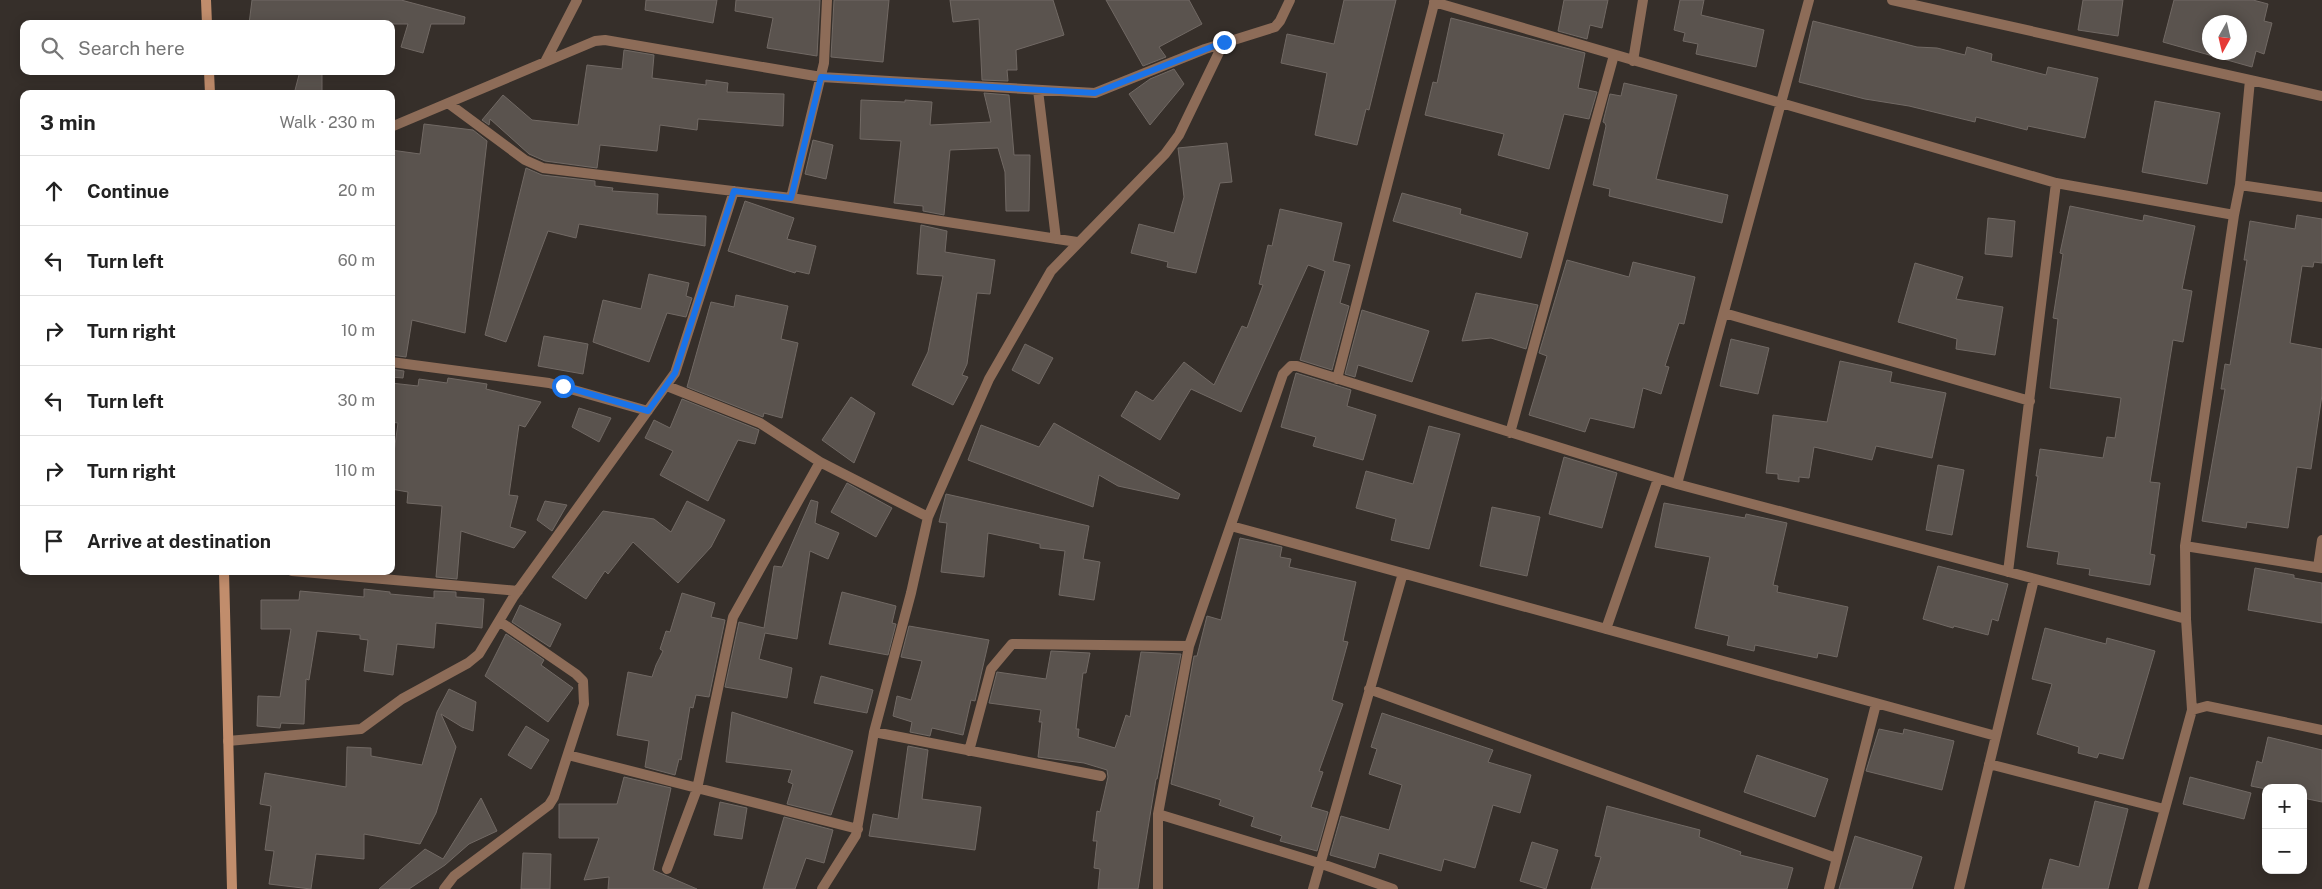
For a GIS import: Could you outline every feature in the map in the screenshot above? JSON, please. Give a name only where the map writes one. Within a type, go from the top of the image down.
[{"type":"street","points":[[206,0],[207,20]]},
{"type":"street","points":[[545,62],[577,0]]},
{"type":"street","points":[[791,198],[825,58],[827,0]]},
{"type":"street","points":[[395,125],[595,41],[616,41],[821,77],[1095,93],[1224,42],[1265,30],[1278,24],[1290,0]]},
{"type":"street","points":[[1633,61],[1643,0]]},
{"type":"street","points":[[1677,484],[1809,0]]},
{"type":"street","points":[[1892,0],[2322,96]]},
{"type":"street","points":[[1337,379],[1434,1],[2056,184],[2234,216]]},
{"type":"street","points":[[822,889],[858,829],[874,732],[911,593],[928,517],[994,369],[1051,271],[1172,145],[1179,135],[1224,42]]},
{"type":"street","points":[[1510,433],[1614,55]]},
{"type":"street","points":[[209,75],[210,90]]},
{"type":"street","points":[[2142,889],[2192,710],[2186,619],[2185,546],[2240,185],[2250,80]]},
{"type":"street","points":[[1038,90],[1056,239]]},
{"type":"street","points":[[448,103],[525,160],[535,165],[791,198],[1077,242]]},
{"type":"street","points":[[2008,572],[2056,184]]},
{"type":"street","points":[[2240,185],[2322,197]]},
{"type":"street","points":[[228,741],[361,729],[402,699],[473,660],[518,591],[666,386],[678,364],[734,191]]},
{"type":"street","points":[[1724,313],[2030,401]]},
{"type":"street","points":[[395,363],[549,382],[648,411]]},
{"type":"street","points":[[1158,889],[1158,814],[1189,646],[1286,369],[1297,366],[1658,479],[2186,619]]},
{"type":"street","points":[[666,386],[760,423],[820,462],[928,517]]},
{"type":"street","points":[[666,869],[697,789],[733,617],[820,462]]},
{"type":"street","points":[[1606,629],[1658,479]]},
{"type":"street","points":[[1231,526],[1996,736]]},
{"type":"street","points":[[2185,546],[2320,567],[2322,540]]},
{"type":"street","points":[[1313,889],[1403,572]]},
{"type":"street","points":[[224,575],[232,889]]},
{"type":"street","points":[[337,575],[518,591]]},
{"type":"street","points":[[1959,889],[2034,579]]},
{"type":"street","points":[[444,889],[454,876],[549,804],[554,797],[584,704],[583,681],[576,674],[499,621]]},
{"type":"street","points":[[969,751],[991,669],[1012,644],[1189,646]]},
{"type":"street","points":[[1369,689],[1836,858]]},
{"type":"street","points":[[1830,889],[1836,858],[1876,704]]},
{"type":"street","points":[[2192,710],[2207,706],[2322,730]]},
{"type":"street","points":[[874,732],[1101,776]]},
{"type":"street","points":[[568,755],[858,829]]},
{"type":"street","points":[[1989,764],[2164,809]]},
{"type":"street","points":[[1158,814],[1319,863],[1393,889]]},
{"type":"building","points":[[252,0],[401,0],[465,17],[464,24],[431,24],[423,53],[401,47],[408,24],[395,24],[395,20],[250,20]]},
{"type":"building","points":[[646,0],[717,0],[713,23],[645,10]]},
{"type":"building","points":[[736,0],[820,0],[817,56],[767,48],[773,18],[735,11]]},
{"type":"building","points":[[834,0],[889,0],[883,62],[831,57]]},
{"type":"building","points":[[950,0],[1053,0],[1064,35],[1016,50],[1017,70],[1007,70],[1008,81],[982,80],[979,19],[953,22]]},
{"type":"building","points":[[1106,0],[1189,0],[1202,24],[1159,47],[1166,57],[1143,66]]},
{"type":"building","points":[[1344,0],[1396,0],[1369,110],[1366,109],[1357,145],[1315,135],[1327,73],[1281,63],[1287,34],[1334,44]]},
{"type":"building","points":[[1564,0],[1608,0],[1602,28],[1590,25],[1587,39],[1558,31]]},
{"type":"building","points":[[1680,0],[1704,0],[1701,15],[1764,30],[1756,67],[1696,54],[1698,44],[1683,41],[1685,33],[1674,30]]},
{"type":"building","points":[[2083,0],[2123,0],[2118,36],[2078,30]]},
{"type":"building","points":[[2174,0],[2253,0],[2268,4],[2264,21],[2272,23],[2264,54],[2256,51],[2252,67],[2227,60],[2247,60],[2247,15],[2202,15],[2202,53],[2163,42]]},
{"type":"building","points":[[1451,18],[1585,53],[1578,88],[1597,92],[1589,119],[1564,114],[1549,169],[1498,155],[1504,134],[1425,115],[1433,82],[1437,83]]},
{"type":"building","points":[[1813,21],[1917,47],[1937,48],[1965,55],[1967,47],[1992,54],[1991,61],[2046,75],[2048,67],[2098,78],[2085,138],[2028,126],[2027,130],[1976,117],[1975,122],[1909,106],[1865,99],[1799,82]]},
{"type":"building","points":[[624,50],[654,55],[652,78],[706,85],[706,80],[728,83],[727,92],[784,94],[783,126],[698,119],[697,130],[660,125],[657,151],[600,145],[597,168],[545,161],[529,154],[490,119],[489,125],[482,120],[503,95],[532,120],[578,125],[587,65],[622,69]]},
{"type":"building","points":[[1174,69],[1184,84],[1150,125],[1129,94],[1150,79]]},
{"type":"building","points":[[299,75],[322,75],[322,90],[295,90]]},
{"type":"building","points":[[1624,83],[1677,95],[1656,179],[1728,195],[1722,223],[1609,196],[1610,189],[1593,185],[1606,126],[1603,122],[1610,94],[1621,96]]},
{"type":"building","points":[[984,93],[1009,95],[1014,155],[1030,155],[1029,211],[1006,211],[1005,172],[998,148],[950,150],[944,215],[923,211],[923,206],[894,203],[901,141],[860,139],[861,100],[932,102],[930,125],[991,122]]},
{"type":"building","points":[[2155,101],[2220,113],[2207,184],[2142,172]]},
{"type":"building","points":[[424,124],[473,130],[487,141],[465,333],[412,320],[406,357],[395,356],[395,151],[420,154]]},
{"type":"building","points":[[813,140],[833,145],[826,179],[805,174]]},
{"type":"building","points":[[1227,143],[1232,182],[1220,183],[1196,273],[1167,267],[1168,262],[1131,253],[1139,224],[1174,233],[1184,197],[1178,148]]},
{"type":"building","points":[[526,168],[542,175],[595,181],[595,186],[613,188],[612,191],[658,194],[657,214],[706,216],[705,246],[579,224],[576,238],[548,231],[506,342],[485,335]]},
{"type":"building","points":[[1402,193],[1461,209],[1460,214],[1528,233],[1521,258],[1393,221]]},
{"type":"building","points":[[745,201],[794,218],[787,239],[816,246],[809,274],[796,271],[795,273],[728,251]]},
{"type":"building","points":[[2070,206],[2143,221],[2144,215],[2195,226],[2182,289],[2192,291],[2183,342],[2173,340],[2150,482],[2160,483],[2150,554],[2155,555],[2150,585],[2089,575],[2090,569],[2057,564],[2059,552],[2027,547],[2038,476],[2036,476],[2040,449],[2103,458],[2107,437],[2115,438],[2121,398],[2050,388],[2058,319],[2053,318],[2063,254],[2060,253]]},
{"type":"building","points":[[1280,209],[1342,223],[1333,261],[1350,265],[1340,303],[1349,306],[1332,370],[1300,360],[1325,271],[1308,265],[1241,412],[1191,389],[1160,440],[1121,416],[1136,391],[1153,401],[1184,362],[1214,385],[1242,326],[1247,328],[1263,285],[1259,284],[1268,245],[1272,246]]},
{"type":"building","points":[[2297,215],[2322,219],[2322,263],[2314,262],[2313,267],[2302,266],[2290,343],[2322,349],[2322,395],[2311,469],[2297,467],[2288,528],[2247,522],[2246,528],[2202,521],[2225,389],[2221,389],[2225,364],[2230,365],[2247,260],[2244,260],[2250,221],[2295,229]]},
{"type":"building","points":[[1988,218],[2015,221],[2012,257],[1985,254]]},
{"type":"building","points":[[921,225],[947,231],[945,252],[995,260],[990,294],[977,293],[967,364],[962,375],[968,377],[953,405],[912,385],[928,352],[943,276],[917,274]]},
{"type":"building","points":[[1567,260],[1629,277],[1633,262],[1695,277],[1684,324],[1679,323],[1665,366],[1669,367],[1661,394],[1643,388],[1634,428],[1590,418],[1585,432],[1529,415],[1547,356],[1539,353]]},
{"type":"building","points":[[1915,263],[1963,277],[1956,299],[2003,307],[1995,355],[1956,349],[1957,339],[1898,322]]},
{"type":"building","points":[[649,274],[689,283],[686,296],[692,298],[686,317],[667,313],[649,362],[593,342],[603,300],[641,309]]},
{"type":"building","points":[[1476,293],[1538,305],[1526,349],[1491,338],[1462,341]]},
{"type":"building","points":[[736,295],[788,306],[781,339],[798,343],[782,418],[764,413],[763,417],[687,387],[711,302],[734,307]]},
{"type":"building","points":[[1362,310],[1429,331],[1412,382],[1358,365],[1355,377],[1345,374]]},
{"type":"building","points":[[544,336],[588,344],[583,374],[538,366]]},
{"type":"building","points":[[1731,339],[1769,348],[1758,394],[1720,386]]},
{"type":"building","points":[[1025,344],[1053,358],[1039,384],[1012,370]]},
{"type":"building","points":[[1840,361],[1892,372],[1890,382],[1946,393],[1932,458],[1876,446],[1872,460],[1814,447],[1809,478],[1799,477],[1799,482],[1778,479],[1778,474],[1766,473],[1773,415],[1827,422]]},
{"type":"building","points":[[395,370],[404,371],[403,378],[395,377]]},
{"type":"building","points":[[1296,373],[1351,390],[1347,406],[1376,415],[1363,460],[1313,446],[1316,437],[1281,427]]},
{"type":"building","points":[[448,378],[487,384],[486,389],[541,402],[525,427],[519,425],[509,495],[518,496],[510,527],[526,532],[514,548],[461,531],[457,579],[436,577],[442,506],[407,503],[408,492],[395,490],[395,445],[398,423],[395,423],[395,383],[418,386],[419,379],[447,383]]},
{"type":"building","points":[[851,397],[875,413],[854,463],[822,440]]},
{"type":"building","points":[[682,399],[759,430],[755,444],[738,440],[708,501],[660,475],[673,451],[645,438],[654,420],[670,428]]},
{"type":"building","points":[[579,408],[611,418],[599,442],[572,427]]},
{"type":"building","points":[[1054,423],[1180,494],[1178,499],[1118,486],[1099,475],[1093,507],[968,460],[981,425],[1039,447]]},
{"type":"building","points":[[1429,426],[1460,434],[1429,549],[1391,540],[1396,519],[1356,508],[1366,471],[1413,484]]},
{"type":"building","points":[[1564,457],[1617,473],[1602,528],[1549,514]]},
{"type":"building","points":[[1938,465],[1964,470],[1952,535],[1926,530]]},
{"type":"building","points":[[847,483],[892,508],[876,537],[831,512]]},
{"type":"building","points":[[946,494],[1089,526],[1083,559],[1100,562],[1094,600],[1059,595],[1065,551],[1040,548],[1040,544],[988,533],[984,577],[941,572],[947,523],[939,522]]},
{"type":"building","points":[[811,500],[818,502],[815,523],[839,533],[828,559],[810,551],[797,639],[765,633],[759,659],[792,668],[787,698],[725,687],[739,622],[764,628],[774,566],[782,567]]},
{"type":"building","points":[[545,501],[567,505],[552,531],[537,520]]},
{"type":"building","points":[[687,501],[725,520],[711,547],[678,583],[633,542],[608,574],[605,571],[586,599],[552,577],[603,511],[654,519],[671,532]]},
{"type":"building","points":[[1664,503],[1745,518],[1746,514],[1787,523],[1773,585],[1778,586],[1777,592],[1848,607],[1837,657],[1818,653],[1817,658],[1755,645],[1754,651],[1727,645],[1729,636],[1695,628],[1710,557],[1655,547]]},
{"type":"building","points":[[1492,507],[1540,517],[1527,576],[1480,566]]},
{"type":"building","points":[[1240,538],[1282,547],[1280,557],[1291,559],[1289,567],[1356,582],[1343,641],[1348,642],[1332,700],[1343,704],[1319,771],[1323,772],[1311,807],[1328,812],[1317,851],[1280,841],[1282,836],[1251,826],[1254,817],[1219,805],[1221,800],[1171,784],[1194,656],[1197,656],[1207,616],[1221,620]]},
{"type":"building","points":[[1938,566],[2008,584],[1998,621],[1992,619],[1988,635],[1954,626],[1953,628],[1923,619]]},
{"type":"building","points":[[2255,568],[2294,575],[2294,578],[2322,583],[2322,623],[2248,610]]},
{"type":"building","points":[[364,589],[390,592],[390,594],[434,598],[434,591],[456,592],[456,597],[484,599],[482,628],[436,623],[434,648],[397,644],[393,675],[364,671],[368,640],[360,639],[360,635],[317,631],[309,680],[306,679],[304,724],[281,723],[280,728],[257,726],[258,696],[280,697],[291,629],[261,629],[261,600],[299,600],[300,591],[364,597]]},
{"type":"building","points":[[842,592],[896,606],[892,623],[896,624],[888,655],[829,644]]},
{"type":"building","points":[[682,593],[715,603],[711,617],[725,620],[709,697],[696,695],[693,708],[690,707],[681,760],[679,759],[675,775],[645,767],[649,741],[617,735],[628,672],[652,677],[663,651],[660,649],[666,631],[670,632]]},
{"type":"building","points":[[520,605],[561,624],[550,647],[512,622]]},
{"type":"building","points":[[909,626],[989,640],[975,701],[971,700],[963,735],[932,728],[930,736],[910,732],[912,722],[893,716],[897,696],[911,700],[922,661],[901,657]]},
{"type":"building","points":[[2045,628],[2106,644],[2107,638],[2155,651],[2123,759],[2099,753],[2097,758],[2078,753],[2079,747],[2037,734],[2052,684],[2032,679]]},
{"type":"building","points":[[506,634],[544,660],[541,665],[573,688],[548,722],[485,676]]},
{"type":"building","points":[[1051,651],[1090,653],[1086,673],[1083,673],[1076,729],[1079,729],[1078,737],[1115,748],[1126,715],[1130,717],[1141,652],[1181,654],[1156,779],[1138,889],[1098,889],[1100,869],[1094,868],[1097,841],[1093,841],[1097,811],[1100,812],[1108,777],[1107,770],[1084,763],[1038,757],[1042,722],[1039,722],[1041,710],[989,703],[997,672],[1046,679]]},
{"type":"building","points":[[821,676],[873,690],[867,713],[814,703]]},
{"type":"building","points":[[449,689],[476,702],[473,731],[462,727],[441,714],[456,747],[436,813],[420,844],[364,834],[364,859],[316,854],[311,889],[269,884],[274,851],[265,850],[271,806],[260,804],[265,773],[346,787],[347,747],[371,748],[371,756],[422,765],[437,712]]},
{"type":"building","points":[[732,712],[853,751],[831,815],[787,804],[793,784],[788,782],[792,770],[726,762]]},
{"type":"building","points":[[1382,713],[1493,750],[1488,762],[1531,775],[1520,813],[1493,805],[1475,868],[1444,859],[1441,871],[1379,853],[1375,868],[1330,855],[1341,816],[1389,830],[1402,785],[1369,774],[1377,749],[1371,747]]},
{"type":"building","points":[[526,726],[549,740],[531,769],[508,755]]},
{"type":"building","points":[[1879,729],[1903,734],[1904,729],[1954,741],[1942,790],[1866,771]]},
{"type":"building","points":[[2268,737],[2322,750],[2322,802],[2307,799],[2307,784],[2262,784],[2262,788],[2251,786],[2257,761],[2262,763]]},
{"type":"building","points":[[908,746],[928,750],[922,799],[981,807],[975,850],[869,836],[873,814],[898,819]]},
{"type":"building","points":[[1757,755],[1828,779],[1815,817],[1744,792]]},
{"type":"building","points":[[624,777],[671,788],[653,870],[697,889],[608,889],[609,877],[584,880],[599,838],[559,838],[559,804],[617,804]]},
{"type":"building","points":[[2190,777],[2251,793],[2244,819],[2183,804]]},
{"type":"building","points":[[481,798],[497,831],[469,844],[445,865],[409,889],[379,889],[425,849],[443,859]]},
{"type":"building","points":[[2095,801],[2128,809],[2108,889],[2042,889],[2050,859],[2079,867]]},
{"type":"building","points":[[720,802],[747,808],[742,839],[714,835]]},
{"type":"building","points":[[1607,806],[1700,830],[1699,837],[1741,852],[1740,855],[1793,868],[1787,889],[1591,889],[1601,857],[1595,856]]},
{"type":"building","points":[[784,817],[833,830],[824,863],[806,858],[795,889],[763,889]]},
{"type":"building","points":[[1855,836],[1922,857],[1912,889],[1839,889]]},
{"type":"building","points":[[1532,842],[1558,850],[1546,889],[1520,881]]},
{"type":"building","points":[[523,853],[551,854],[550,889],[521,889]]},
{"type":"route","points":[[563,386],[648,411],[675,373],[703,292],[734,191],[791,198],[821,77],[1095,93],[1224,42]]}]
